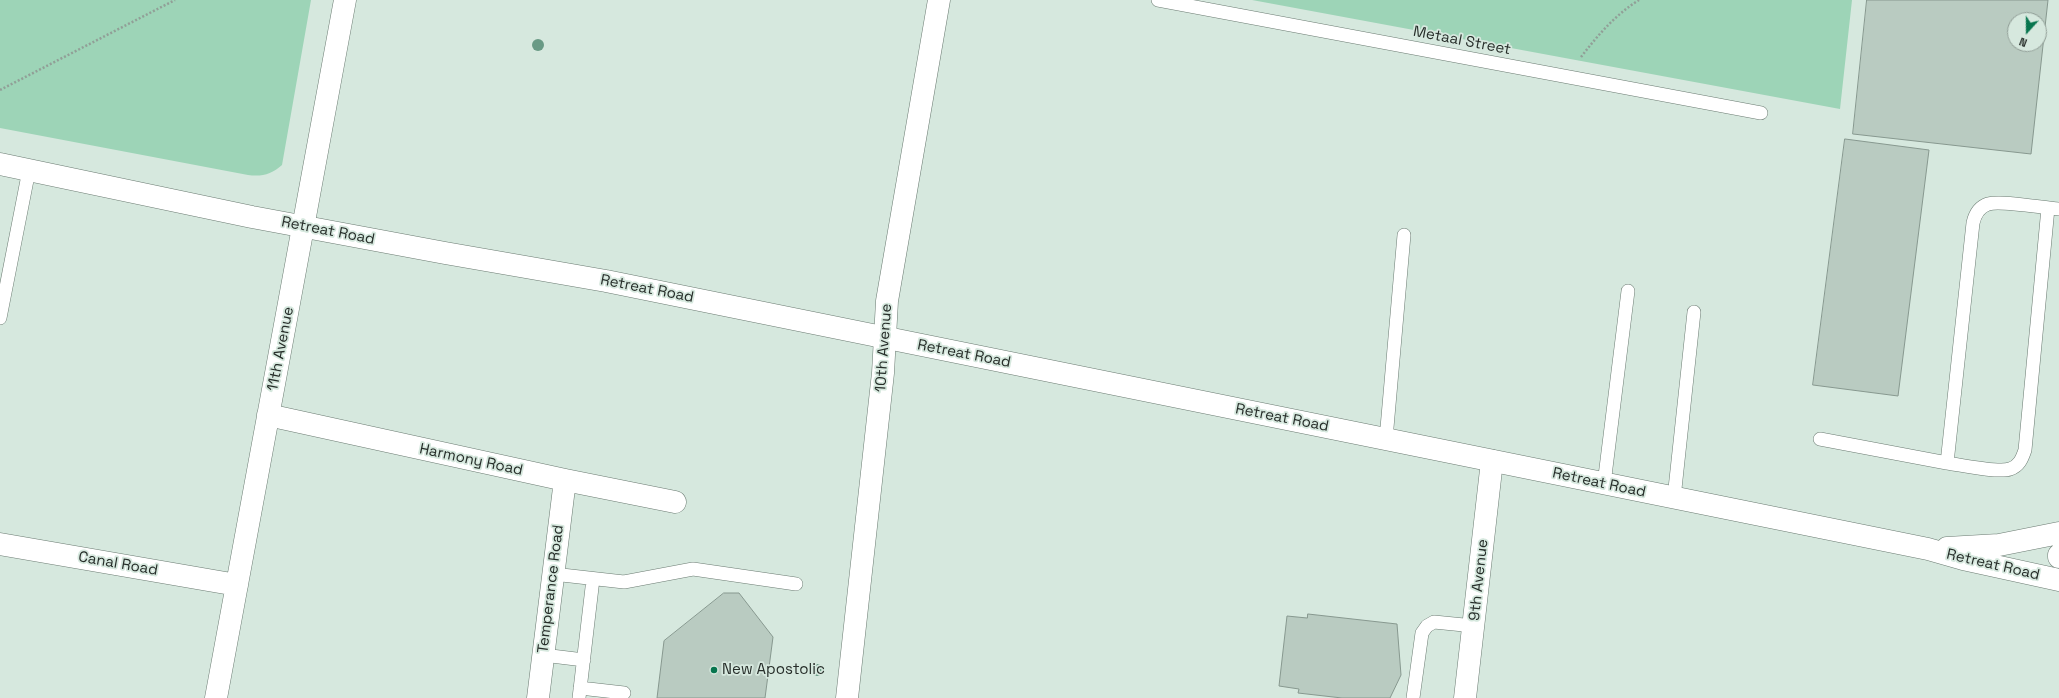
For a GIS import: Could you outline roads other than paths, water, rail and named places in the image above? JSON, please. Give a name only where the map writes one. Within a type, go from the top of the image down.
[{"type":"street","name":"11th Avenue","points":[[216,698],[345,0]]},
{"type":"street","name":"10th Avenue","points":[[847,698],[883,373],[887,301],[939,0]]},
{"type":"street","name":"Retreat Road","points":[[0,164],[303,227],[445,254],[606,281],[1928,549],[1963,559],[2059,580]]},
{"type":"street","name":"Harmony Road","points":[[268,415],[565,480],[675,502]]},
{"type":"street","name":"9th Avenue","points":[[1465,698],[1492,461]]},
{"type":"street","name":"Temperance Road","points":[[538,698],[565,480]]},
{"type":"street","name":"Retreat Road","points":[[1928,549],[1999,545],[2059,533]]},
{"type":"street","name":"Canal Road","points":[[0,544],[237,585]]},
{"type":"lane","name":"Metaal Street","points":[[1158,0],[1761,113]]},
{"type":"lane","points":[[0,318],[29,170]]},
{"type":"lane","points":[[1820,439],[1947,463],[2000,470],[2013,468],[2022,459],[2025,450],[2054,209],[1997,203],[1988,204],[1981,208],[1976,214],[1973,223],[1947,463]]},
{"type":"lane","points":[[1386,439],[1404,235]]},
{"type":"lane","points":[[1604,484],[1628,291]]},
{"type":"lane","points":[[1674,498],[1694,312]]},
{"type":"lane","points":[[553,574],[631,582],[693,569],[796,584]]},
{"type":"lane","points":[[593,579],[579,693],[624,693]]},
{"type":"lane","points":[[1413,698],[1422,633],[1427,626],[1434,622],[1474,626]]},
{"type":"lane","points":[[543,655],[584,660]]},
{"type":"place","name":"New Apostolic","points":[[714,670]]}]
